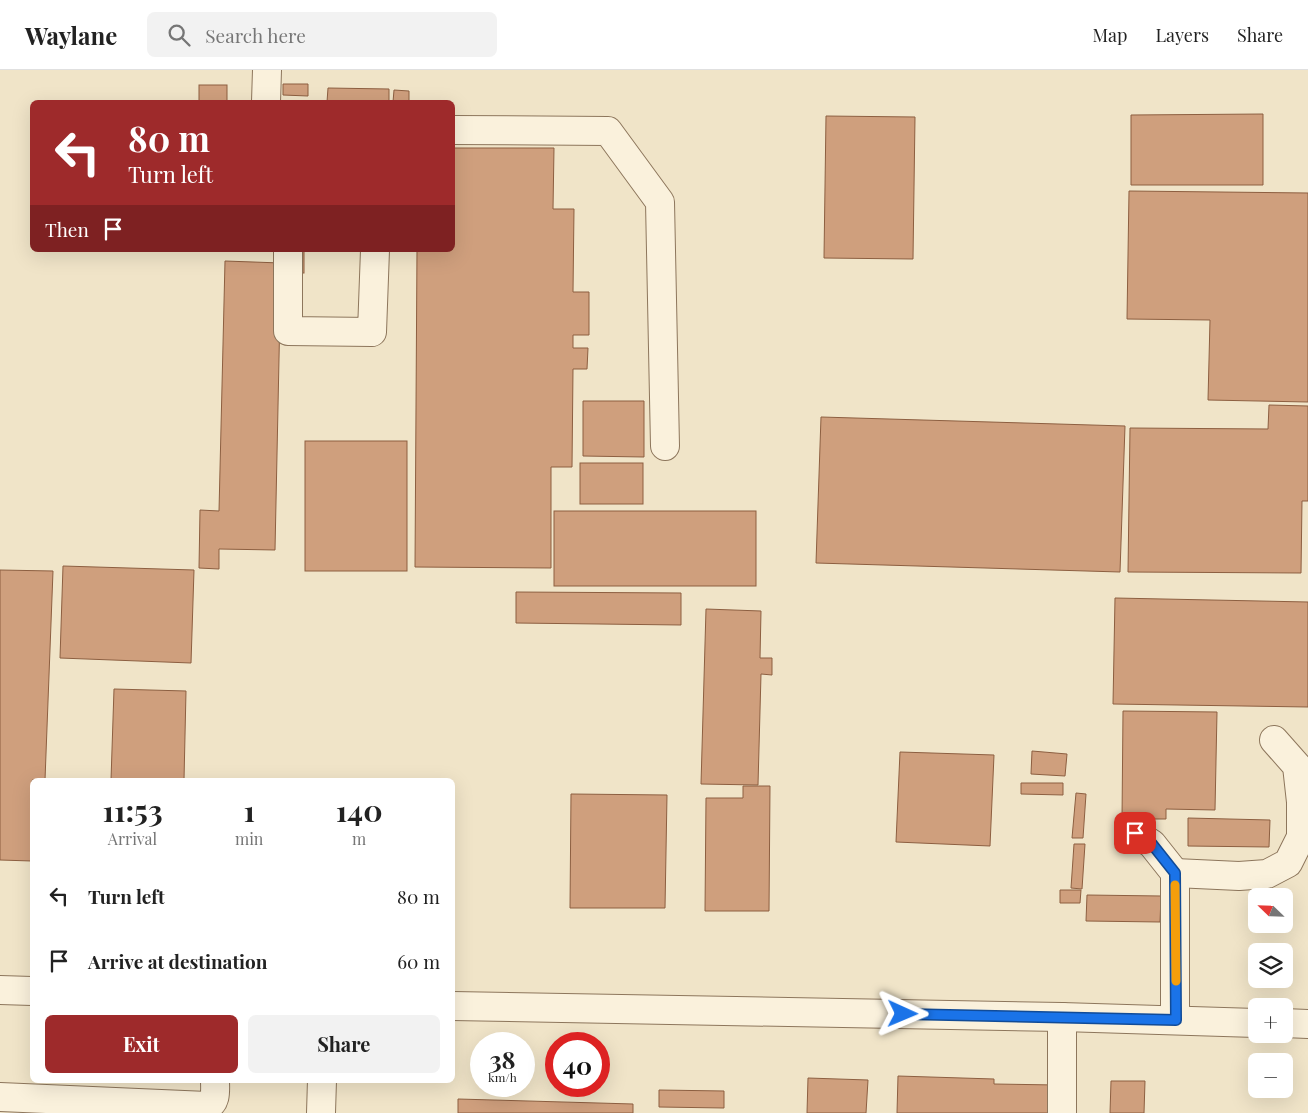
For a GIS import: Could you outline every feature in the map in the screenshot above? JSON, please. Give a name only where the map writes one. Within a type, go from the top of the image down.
[{"type":"street","points":[[266,100],[267,70]]},
{"type":"street","points":[[455,130],[608,131],[660,202],[665,446]]},
{"type":"street","points":[[288,252],[288,331],[372,332],[375,252]]},
{"type":"street","points":[[1175,873],[1239,876],[1267,874],[1288,864],[1301,837],[1301,802],[1297,766],[1274,740]]},
{"type":"street","points":[[1135,833],[1152,844],[1175,873],[1176,1020]]},
{"type":"street","points":[[0,990],[30,991]]},
{"type":"street","points":[[455,1006],[1062,1017],[1248,1023]]},
{"type":"street","points":[[1062,1017],[1062,1113]]},
{"type":"street","points":[[1293,1023],[1308,1024]]},
{"type":"street","points":[[0,1097],[52,1089],[207,1106],[212,1104],[215,1099],[215,1083]]},
{"type":"street","points":[[321,1113],[322,1083]]},
{"type":"building","points":[[283,84],[308,84],[308,96],[283,95]]},
{"type":"building","points":[[199,85],[227,85],[227,100],[199,100]]},
{"type":"building","points":[[328,88],[389,89],[389,100],[327,100]]},
{"type":"building","points":[[394,90],[409,91],[409,100],[393,100]]},
{"type":"building","points":[[1263,114],[1263,185],[1131,185],[1131,115]]},
{"type":"building","points":[[826,116],[915,117],[913,259],[824,258]]},
{"type":"building","points":[[455,148],[554,148],[553,209],[574,209],[573,292],[589,292],[589,335],[573,335],[573,348],[588,348],[587,369],[573,369],[572,467],[551,467],[551,568],[415,567],[417,252],[455,252]]},
{"type":"building","points":[[1129,191],[1308,193],[1308,402],[1208,400],[1210,320],[1127,319]]},
{"type":"building","points":[[295,252],[304,252],[304,273],[295,273]]},
{"type":"building","points":[[225,261],[281,263],[275,550],[219,549],[219,569],[199,568],[200,510],[219,511]]},
{"type":"building","points":[[583,401],[644,401],[644,457],[583,456]]},
{"type":"building","points":[[1269,405],[1308,406],[1308,501],[1302,501],[1301,573],[1128,572],[1130,428],[1268,429]]},
{"type":"building","points":[[821,417],[1125,426],[1120,572],[816,563]]},
{"type":"building","points":[[305,441],[407,441],[407,571],[305,571]]},
{"type":"building","points":[[580,463],[643,463],[643,504],[580,504]]},
{"type":"building","points":[[554,511],[756,511],[756,586],[554,586]]},
{"type":"building","points":[[63,566],[194,570],[191,663],[60,658]]},
{"type":"building","points":[[0,570],[53,571],[45,778],[30,778],[30,861],[0,860]]},
{"type":"building","points":[[516,592],[681,593],[681,625],[516,623]]},
{"type":"building","points":[[1115,598],[1308,602],[1308,707],[1113,704]]},
{"type":"building","points":[[706,609],[761,611],[760,658],[772,658],[772,675],[761,674],[758,785],[701,784]]},
{"type":"building","points":[[114,689],[186,691],[184,778],[111,778]]},
{"type":"building","points":[[1123,711],[1217,712],[1215,810],[1166,809],[1166,819],[1122,819]]},
{"type":"building","points":[[1032,751],[1067,754],[1065,776],[1031,774]]},
{"type":"building","points":[[900,752],[994,755],[990,846],[896,842]]},
{"type":"building","points":[[1021,783],[1063,783],[1063,795],[1021,794]]},
{"type":"building","points":[[743,786],[770,786],[769,911],[705,911],[706,798],[743,798]]},
{"type":"building","points":[[1076,793],[1086,794],[1083,838],[1072,838]]},
{"type":"building","points":[[571,794],[667,795],[665,908],[570,908]]},
{"type":"building","points":[[1188,818],[1270,820],[1269,847],[1188,846]]},
{"type":"building","points":[[1074,844],[1085,844],[1082,889],[1071,888]]},
{"type":"building","points":[[1060,890],[1081,890],[1080,903],[1060,903]]},
{"type":"building","points":[[1087,895],[1161,896],[1160,922],[1086,921]]},
{"type":"building","points":[[898,1076],[994,1079],[994,1084],[1056,1085],[1056,1113],[897,1113]]},
{"type":"building","points":[[808,1078],[868,1080],[866,1113],[807,1113]]},
{"type":"building","points":[[1111,1081],[1145,1081],[1144,1113],[1110,1113]]},
{"type":"building","points":[[659,1090],[724,1091],[724,1108],[659,1107]]},
{"type":"building","points":[[458,1099],[633,1104],[633,1113],[458,1113]]},
{"type":"slow traffic","points":[[1175,885],[1176,981]]},
{"type":"route","points":[[903,1014],[1176,1020],[1175,873],[1152,844],[1135,833]]}]
